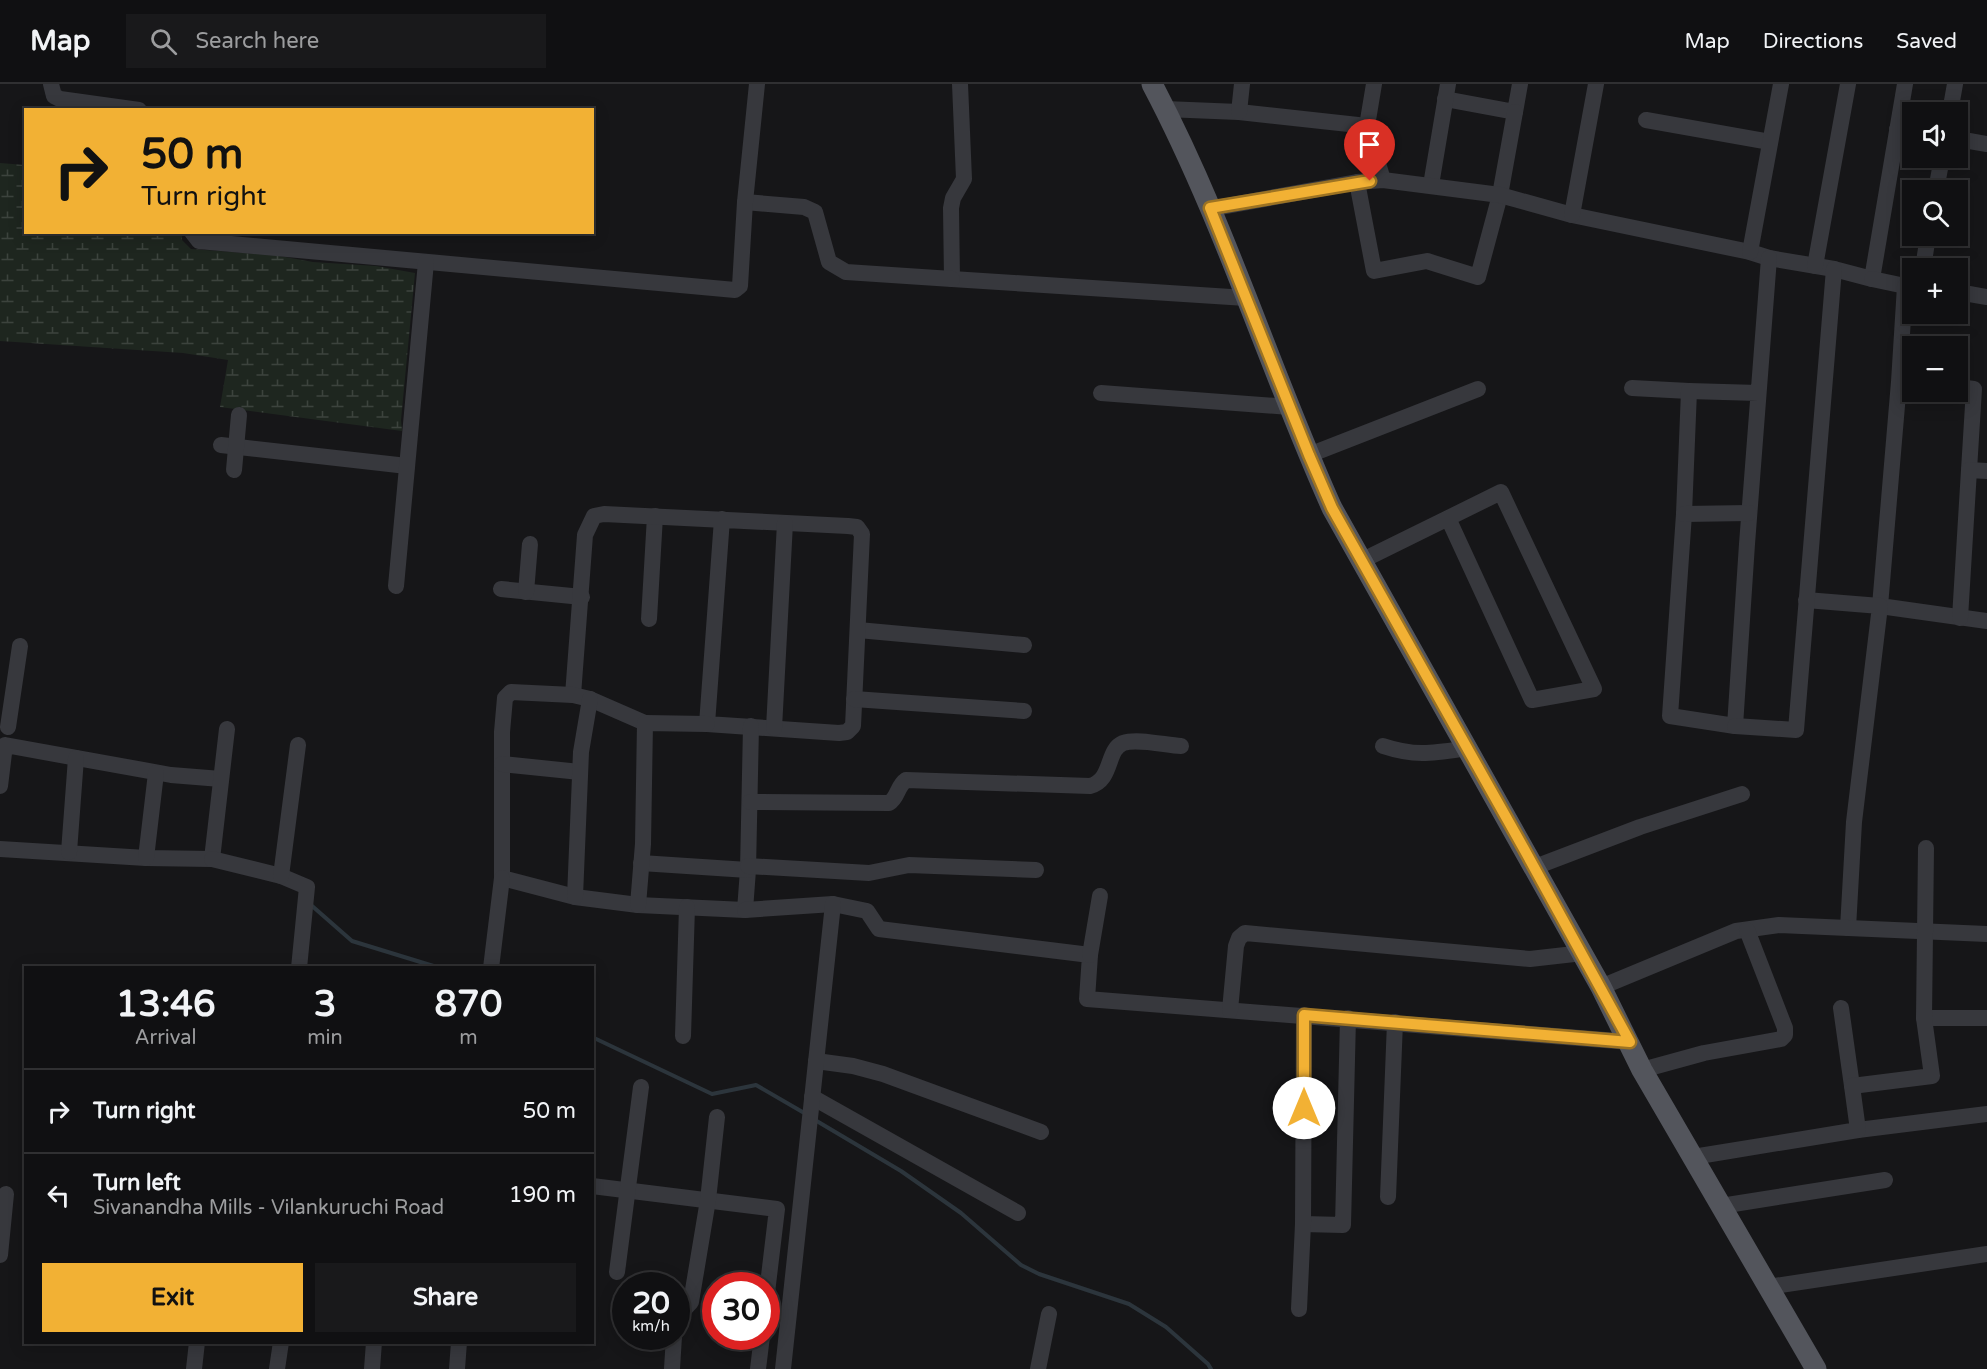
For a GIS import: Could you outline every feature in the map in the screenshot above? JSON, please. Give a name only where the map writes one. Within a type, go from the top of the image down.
[{"type":"main road","points":[[1152,84],[1210,208],[1332,508],[1583,953],[1630,1042],[1642,1070],[1816,1369]]},
{"type":"street","points":[[51,84],[54,96],[60,99],[125,108]]},
{"type":"street","points":[[194,234],[199,241],[735,291],[740,286],[745,202],[757,84]]},
{"type":"street","points":[[952,279],[951,208],[953,198],[964,179],[960,84]]},
{"type":"street","points":[[1239,112],[1242,84]]},
{"type":"street","points":[[1374,84],[1367,126],[1383,180]]},
{"type":"street","points":[[1357,182],[1374,271],[1427,261],[1478,277],[1500,195],[1520,84]]},
{"type":"street","points":[[1572,215],[1596,84]]},
{"type":"street","points":[[1750,252],[1781,84]]},
{"type":"street","points":[[1815,266],[1848,84]]},
{"type":"street","points":[[1905,84],[1905,102]]},
{"type":"street","points":[[1952,102],[1955,84]]},
{"type":"street","points":[[1431,185],[1447,92],[1515,112]]},
{"type":"street","points":[[1165,108],[1239,112],[1367,126]]},
{"type":"street","points":[[1646,120],[1770,142]]},
{"type":"street","points":[[1968,141],[1987,144]]},
{"type":"street","points":[[1872,279],[1902,144]]},
{"type":"street","points":[[1210,208],[1357,182],[1383,180],[1431,185],[1500,195],[1572,215],[1902,285]]},
{"type":"street","points":[[745,202],[804,207],[815,212],[829,262],[846,272],[1246,298]]},
{"type":"street","points":[[1736,726],[1749,513],[1769,258]]},
{"type":"street","points":[[396,586],[426,262]]},
{"type":"street","points":[[1689,391],[1684,514],[1670,716],[1736,726],[1796,730],[1834,269]]},
{"type":"street","points":[[1968,294],[1987,297]]},
{"type":"street","points":[[1632,388],[1758,393]]},
{"type":"street","points":[[1309,455],[1478,389]]},
{"type":"street","points":[[1960,618],[1973,389]]},
{"type":"street","points":[[1101,393],[1290,407]]},
{"type":"street","points":[[1848,928],[1854,822],[1904,402]]},
{"type":"street","points":[[234,470],[229,446],[239,415]]},
{"type":"street","points":[[229,446],[407,466]]},
{"type":"street","points":[[1969,470],[1987,471]]},
{"type":"street","points":[[1362,560],[1501,492],[1594,689],[1533,700],[1448,518]]},
{"type":"street","points":[[1684,514],[1749,513]]},
{"type":"street","points":[[491,966],[502,878],[502,764],[505,698],[511,692],[573,695],[590,699],[645,723],[847,732],[853,726],[863,528],[655,516],[604,514],[594,516],[585,535],[573,695]]},
{"type":"street","points":[[649,619],[655,516]]},
{"type":"street","points":[[707,724],[722,519]]},
{"type":"street","points":[[774,728],[785,523]]},
{"type":"street","points":[[526,592],[530,544]]},
{"type":"street","points":[[501,589],[582,597]]},
{"type":"street","points":[[1806,600],[1880,606],[1987,621]]},
{"type":"street","points":[[858,630],[1024,645]]},
{"type":"street","points":[[0,786],[5,746],[4,727],[20,646]]},
{"type":"street","points":[[575,897],[581,752],[590,699]]},
{"type":"street","points":[[855,699],[1024,711]]},
{"type":"street","points":[[639,905],[645,723]]},
{"type":"street","points":[[745,910],[751,726]]},
{"type":"street","points":[[212,859],[227,729]]},
{"type":"street","points":[[750,802],[889,803],[893,801],[900,784],[906,780],[1090,786],[1101,780],[1115,750],[1121,744],[1133,741],[1181,746]]},
{"type":"street","points":[[281,876],[298,745]]},
{"type":"street","points":[[5,746],[156,772],[221,779]]},
{"type":"street","points":[[1383,746],[1404,753],[1424,754],[1468,748]]},
{"type":"street","points":[[69,852],[76,758]]},
{"type":"street","points":[[502,764],[580,772]]},
{"type":"street","points":[[146,858],[156,772]]},
{"type":"street","points":[[1534,867],[1640,827],[1742,794]]},
{"type":"street","points":[[1852,1086],[1932,1076],[1924,1018],[1926,848]]},
{"type":"street","points":[[0,849],[146,858],[212,859],[281,876],[307,887],[299,966]]},
{"type":"street","points":[[641,863],[869,873],[909,865],[1036,870]]},
{"type":"street","points":[[502,878],[575,897],[639,905],[745,910],[833,904],[867,911],[879,929],[1090,955]]},
{"type":"street","points":[[1100,896],[1090,955],[1088,999],[1630,1042]]},
{"type":"street","points":[[783,1369],[833,904]]},
{"type":"street","points":[[683,1036],[687,907]]},
{"type":"street","points":[[1601,987],[1736,931],[1779,926],[1987,934]]},
{"type":"street","points":[[1642,1070],[1704,1053],[1780,1039],[1785,1035],[1785,1028],[1747,930]]},
{"type":"street","points":[[1230,1010],[1236,946],[1239,938],[1245,933],[1530,958],[1583,953]]},
{"type":"street","points":[[1841,1008],[1858,1130]]},
{"type":"street","points":[[1299,1309],[1303,1224],[1304,1015]]},
{"type":"street","points":[[1303,1224],[1343,1225],[1348,1018]]},
{"type":"street","points":[[1924,1018],[1987,1018]]},
{"type":"street","points":[[1388,1197],[1395,1022]]},
{"type":"street","points":[[816,1060],[883,1074],[1041,1132]]},
{"type":"street","points":[[617,1272],[641,1087]]},
{"type":"street","points":[[811,1110],[1018,1214]]},
{"type":"street","points":[[1693,1157],[1858,1130],[1987,1114]]},
{"type":"street","points":[[690,1303],[708,1200],[717,1117]]},
{"type":"street","points":[[1721,1206],[1885,1180]]},
{"type":"street","points":[[594,1186],[777,1209],[769,1272]]},
{"type":"street","points":[[0,1255],[6,1194]]},
{"type":"street","points":[[1768,1287],[1987,1254]]},
{"type":"street","points":[[1039,1369],[1049,1314]]},
{"type":"street","points":[[194,1369],[197,1344]]},
{"type":"street","points":[[277,1369],[281,1344]]},
{"type":"street","points":[[372,1369],[374,1344]]},
{"type":"street","points":[[457,1369],[459,1344]]},
{"type":"street","points":[[672,1369],[674,1350]]},
{"type":"street","points":[[758,1369],[760,1350]]},
{"type":"green space","points":[[0,163],[24,165],[24,234],[182,234],[182,240],[191,249],[274,255],[313,262],[376,266],[415,273],[401,420],[402,431],[220,407],[228,360],[183,353],[0,341]]},
{"type":"waterway","points":[[311,905],[352,941],[433,966]]},
{"type":"waterway","points":[[594,1038],[712,1094],[756,1085],[806,1114]]},
{"type":"waterway","points":[[815,1120],[901,1171],[961,1213],[1021,1265],[1039,1274],[1129,1304],[1166,1327],[1211,1369]]},
{"type":"route","points":[[1304,1108],[1304,1015],[1630,1042],[1332,508],[1210,208],[1370,181]]}]
